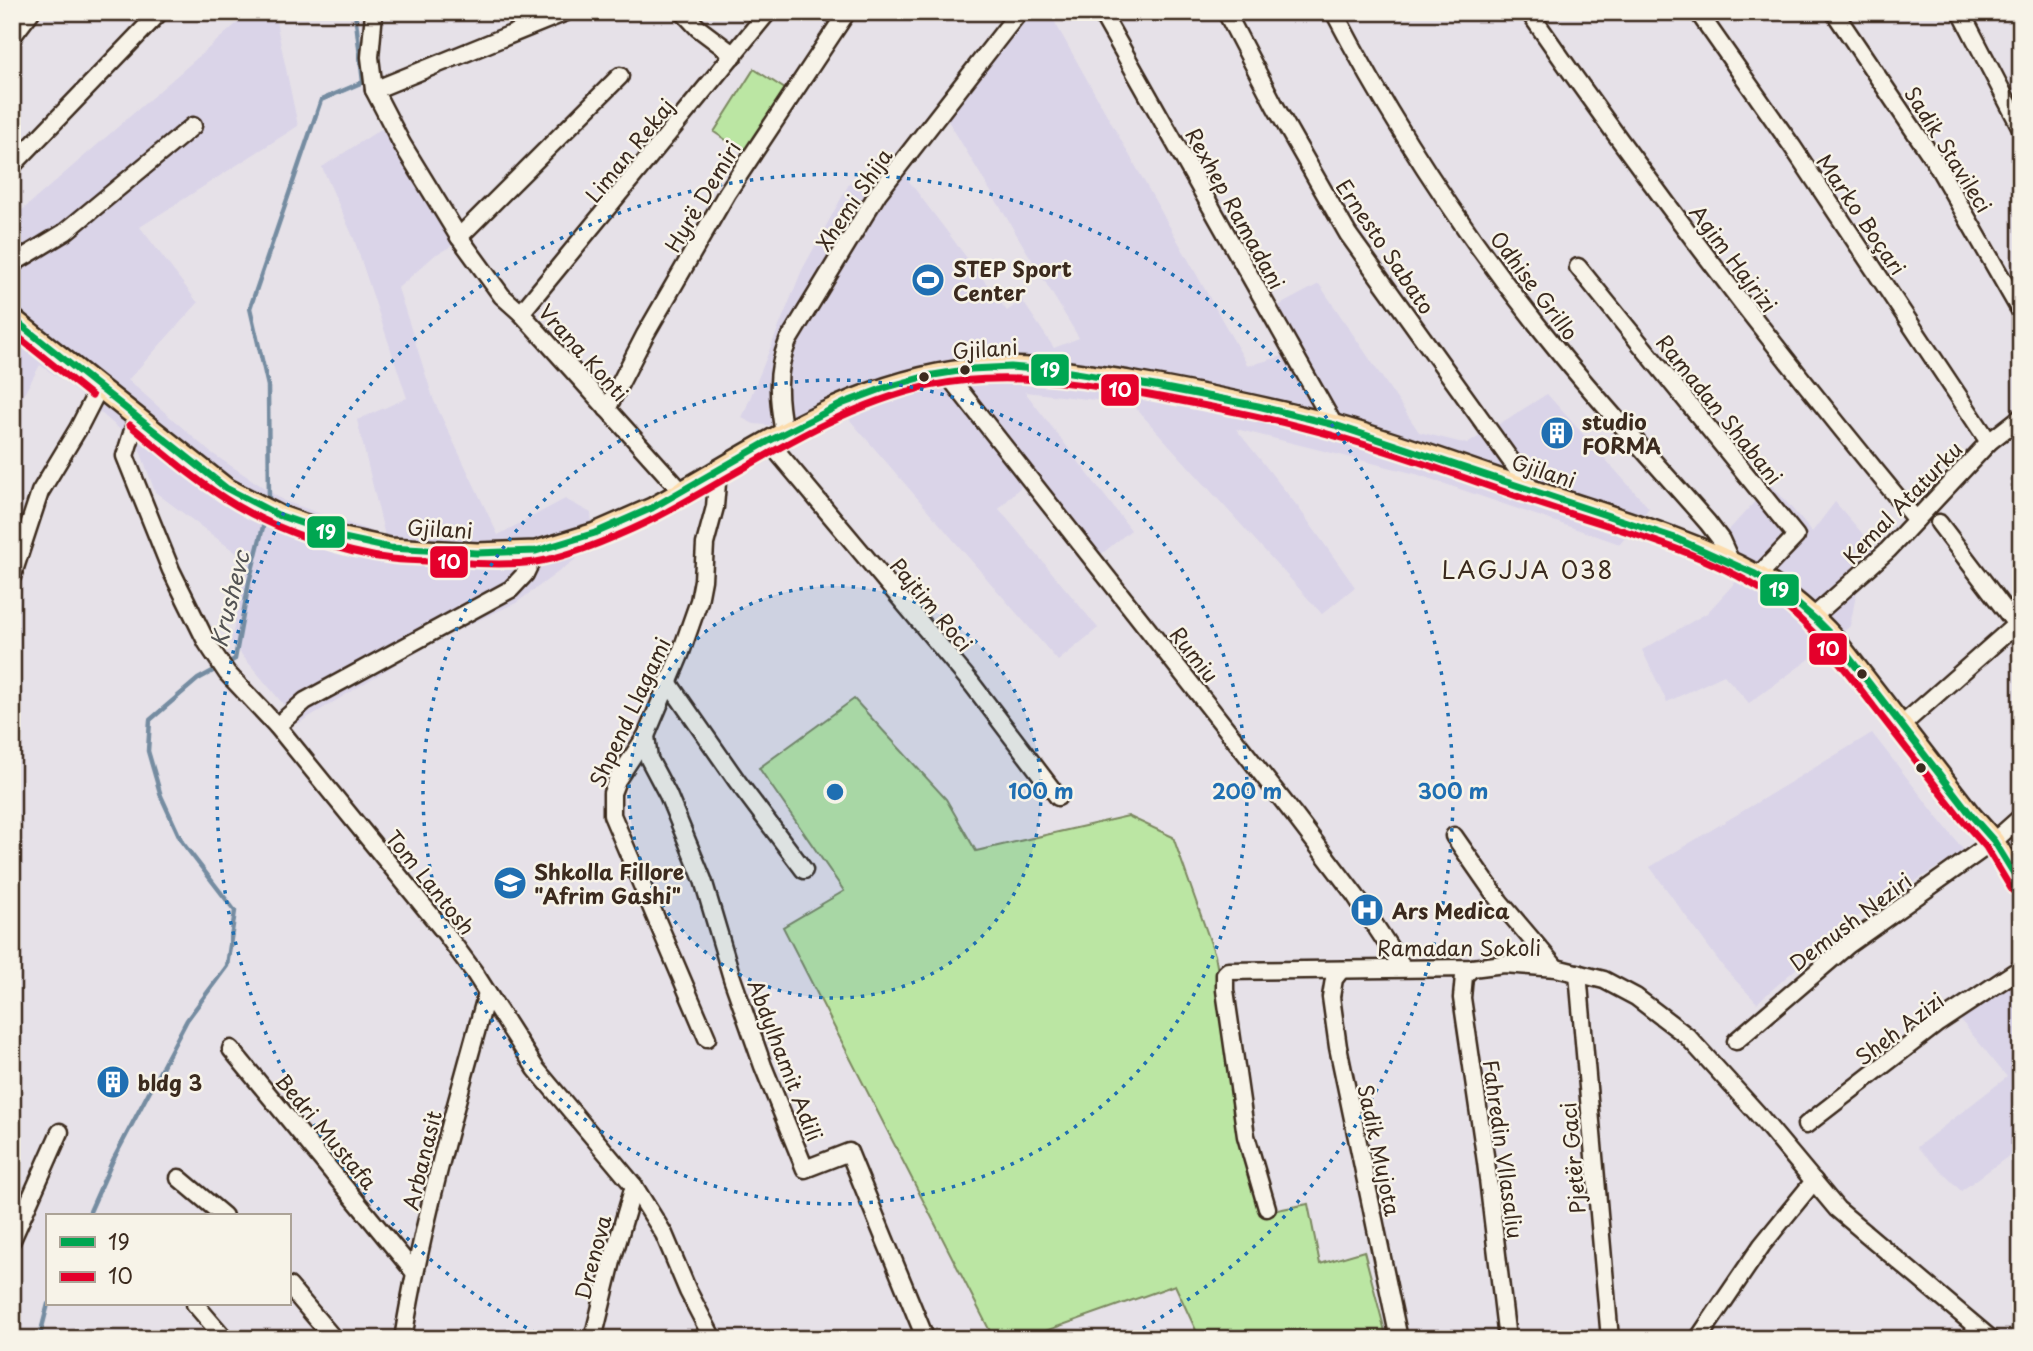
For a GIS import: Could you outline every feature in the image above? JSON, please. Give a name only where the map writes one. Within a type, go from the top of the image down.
[{"type":"main road","name":"Gjilani","points":[[12,318],[203,472],[244,498],[278,515],[344,538],[390,548],[477,553],[536,551],[567,543],[623,522],[682,492],[831,407],[865,394],[970,369],[1021,367],[1082,373],[1225,399],[1334,425],[1637,524],[1731,562],[1758,576],[1813,617],[1834,638],[1970,815],[1994,841],[2021,884]]},
{"type":"street","points":[[12,37],[31,12]]},
{"type":"street","points":[[12,166],[160,12]]},
{"type":"street","points":[[374,12],[370,57],[374,90],[566,12]]},
{"type":"street","points":[[684,12],[698,28],[734,55]]},
{"type":"street","name":"Liman Rekaj","points":[[521,313],[768,12]]},
{"type":"street","name":"Hyrë Demiri","points":[[607,409],[727,193],[847,12]]},
{"type":"street","name":"Xhemi Shija","points":[[777,437],[779,367],[788,341],[878,193],[1019,12]]},
{"type":"street","name":"Rexhep Ramadani","points":[[1101,12],[1334,425]]},
{"type":"street","name":"Ernesto Sabato","points":[[1226,12],[1280,117],[1348,234],[1532,490]]},
{"type":"street","name":"Odhise Grillo","points":[[1334,12],[1383,104],[1499,274],[1565,360],[1708,523],[1721,540],[1731,562]]},
{"type":"street","name":"Agim Hajrizi","points":[[1529,12],[1700,249],[1821,405],[1916,520]]},
{"type":"street","name":"Marko Boçari","points":[[1698,12],[1792,146],[1989,442]]},
{"type":"street","name":"Sadik Stavileci","points":[[1834,12],[1934,160],[2021,312]]},
{"type":"street","points":[[1961,12],[2021,128]]},
{"type":"street","points":[[459,237],[620,76]]},
{"type":"street","name":"Vrana Konti","points":[[374,90],[402,144],[459,237],[502,296],[521,313],[682,492]]},
{"type":"street","points":[[12,264],[65,232],[193,126]]},
{"type":"street","name":"Ramadan Shabani","points":[[1578,267],[1796,536],[1758,576]]},
{"type":"street","name":"Rumiu","points":[[947,373],[1295,816],[1355,895],[1403,968]]},
{"type":"street","points":[[12,577],[40,492],[99,388]]},
{"type":"street","name":"Tom Lantosh","points":[[137,417],[125,456],[171,570],[216,657],[277,726],[443,930],[536,1069],[634,1186],[664,1234],[688,1291],[713,1339]]},
{"type":"street","name":"Kemal Ataturku","points":[[1813,617],[1858,579],[1989,442],[2021,417]]},
{"type":"street","name":"Pajtim Roci","points":[[777,437],[1058,797]]},
{"type":"street","name":"Shpend Llagami","points":[[707,1038],[612,815],[612,793],[617,780],[646,736],[699,601],[705,544],[715,507],[718,471]]},
{"type":"street","points":[[1902,725],[2019,625],[1939,523]]},
{"type":"street","points":[[277,726],[305,701],[511,589],[526,574],[536,551]]},
{"type":"street","points":[[668,682],[804,870]]},
{"type":"street","name":"Abdylhamit Adili","points":[[646,736],[649,759],[673,806],[703,880],[732,978],[805,1170],[849,1152],[924,1335]]},
{"type":"street","name":"Demush Neziri","points":[[1737,1041],[1848,945],[1994,841],[2021,817]]},
{"type":"street","points":[[1454,836],[1500,902],[1556,968]]},
{"type":"street","name":"Ramadan Sokoli","points":[[1267,1208],[1246,1136],[1225,990],[1225,974],[1228,971],[1472,968],[1504,964],[1556,968],[1604,980],[1636,997],[1687,1036],[1847,1217],[1991,1339]]},
{"type":"street","name":"Fahredin Vllasaliu","points":[[1472,968],[1464,976],[1462,998],[1486,1163],[1507,1339]]},
{"type":"street","name":"Sheh Azizi","points":[[1806,1125],[1938,1023],[2021,968]]},
{"type":"street","name":"Sadik Mujota","points":[[1341,970],[1334,979],[1331,997],[1338,1047],[1399,1339]]},
{"type":"street","name":"Pjetër Gaci","points":[[1578,973],[1610,1339]]},
{"type":"street","name":"Arbanasit","points":[[402,1339],[415,1273],[487,993]]},
{"type":"street","name":"Bedri Mustafa","points":[[231,1049],[415,1273]]},
{"type":"street","points":[[12,1240],[60,1132]]},
{"type":"street","points":[[179,1178],[223,1214]]},
{"type":"street","points":[[1698,1339],[1762,1245],[1814,1181]]},
{"type":"street","name":"Drenova","points":[[593,1339],[634,1186]]},
{"type":"street","points":[[290,1287],[334,1339]]},
{"type":"street","points":[[197,1306],[225,1339]]},
{"type":"shaded area","points":[[250,12],[274,12],[298,126],[140,227],[198,303],[128,380],[210,452],[284,501],[385,536],[357,420],[407,398],[354,239],[322,167],[381,129],[406,158],[459,242],[435,255],[398,288],[434,401],[498,535],[565,499],[591,513],[593,538],[576,559],[516,603],[437,639],[299,723],[231,642],[247,561],[155,492],[138,445],[65,382],[40,365],[18,405],[12,402],[12,202],[20,212]]},
{"type":"shaded area","points":[[1034,12],[1049,12],[1248,366],[1286,355],[1263,314],[1319,284],[1419,432],[1467,444],[1547,394],[1649,508],[1620,544],[1416,474],[1236,429],[1298,507],[1355,587],[1322,614],[1132,404],[1025,392],[1131,530],[1088,565],[1023,484],[999,509],[1098,628],[1058,661],[849,419],[827,430],[754,424],[742,418],[802,270],[849,184],[905,176],[1007,311],[1022,300],[1054,348],[1079,338],[947,119],[1008,37]]},
{"type":"shaded area","points":[[1771,484],[1812,532],[1835,502],[1888,563],[1857,590],[1850,626],[1749,703],[1724,675],[1667,702],[1642,650],[1707,613],[1741,576],[1703,558]]},
{"type":"shaded area","points":[[1872,733],[1964,851],[1849,922],[1757,1003],[1724,968],[1650,867]]},
{"type":"shaded area","points":[[2021,976],[2021,1147],[1961,1191],[1917,1147],[2007,1077],[1958,1017]]},
{"type":"green space","points":[[754,69],[785,89],[744,152],[714,132]]},
{"type":"green space","points":[[854,699],[946,799],[976,851],[1128,816],[1173,837],[1215,955],[1262,1213],[1308,1204],[1320,1264],[1364,1251],[1387,1339],[1200,1339],[1175,1285],[1023,1339],[994,1339],[783,927],[844,891],[759,768]]},
{"type":"waterway","name":"Krushevc","points":[[269,503],[268,386],[250,308],[321,100],[363,82],[355,12]]},
{"type":"waterway","name":"Krushevc","points":[[89,1214],[112,1162],[187,1020],[227,966],[235,911],[182,842],[161,796],[148,751],[150,720],[198,679],[235,659],[249,582],[266,515]]},
{"type":"waterway","name":"Krushevc","points":[[39,1339],[47,1306]]},
{"type":"transit line","name":"19","points":[[12,318],[226,488],[278,515],[344,538],[390,548],[477,553],[536,551],[595,533],[652,508],[767,442],[844,403],[927,376],[971,369],[1011,367],[1070,372],[1258,406],[1335,425],[1675,538],[1755,574],[1787,595],[1834,638],[1994,841],[2021,885]]},
{"type":"transit line","name":"10","points":[[12,332],[92,396]]},
{"type":"transit line","name":"10","points":[[130,425],[182,468],[223,497],[292,532],[353,552],[392,559],[495,564],[550,559],[617,536],[661,515],[824,424],[893,396],[929,386],[983,379],[1063,382],[1144,394],[1288,424],[1387,451],[1632,533],[1694,556],[1752,584],[1792,612],[1830,651],[1986,847],[2012,890]]},
{"type":"place","name":"STEP Sport Center","points":[[928,280]]},
{"type":"place","name":"studio FORMA","points":[[1557,433]]},
{"type":"place","name":"Shkolla Fillore \"Afrim Gashi\"","points":[[510,883]]},
{"type":"place","name":"Ars Medica","points":[[1367,910]]},
{"type":"place","name":"bldg 3","points":[[113,1082]]},
{"type":"district","name":"LAGJJA 038","points":[[1528,569]]}]
